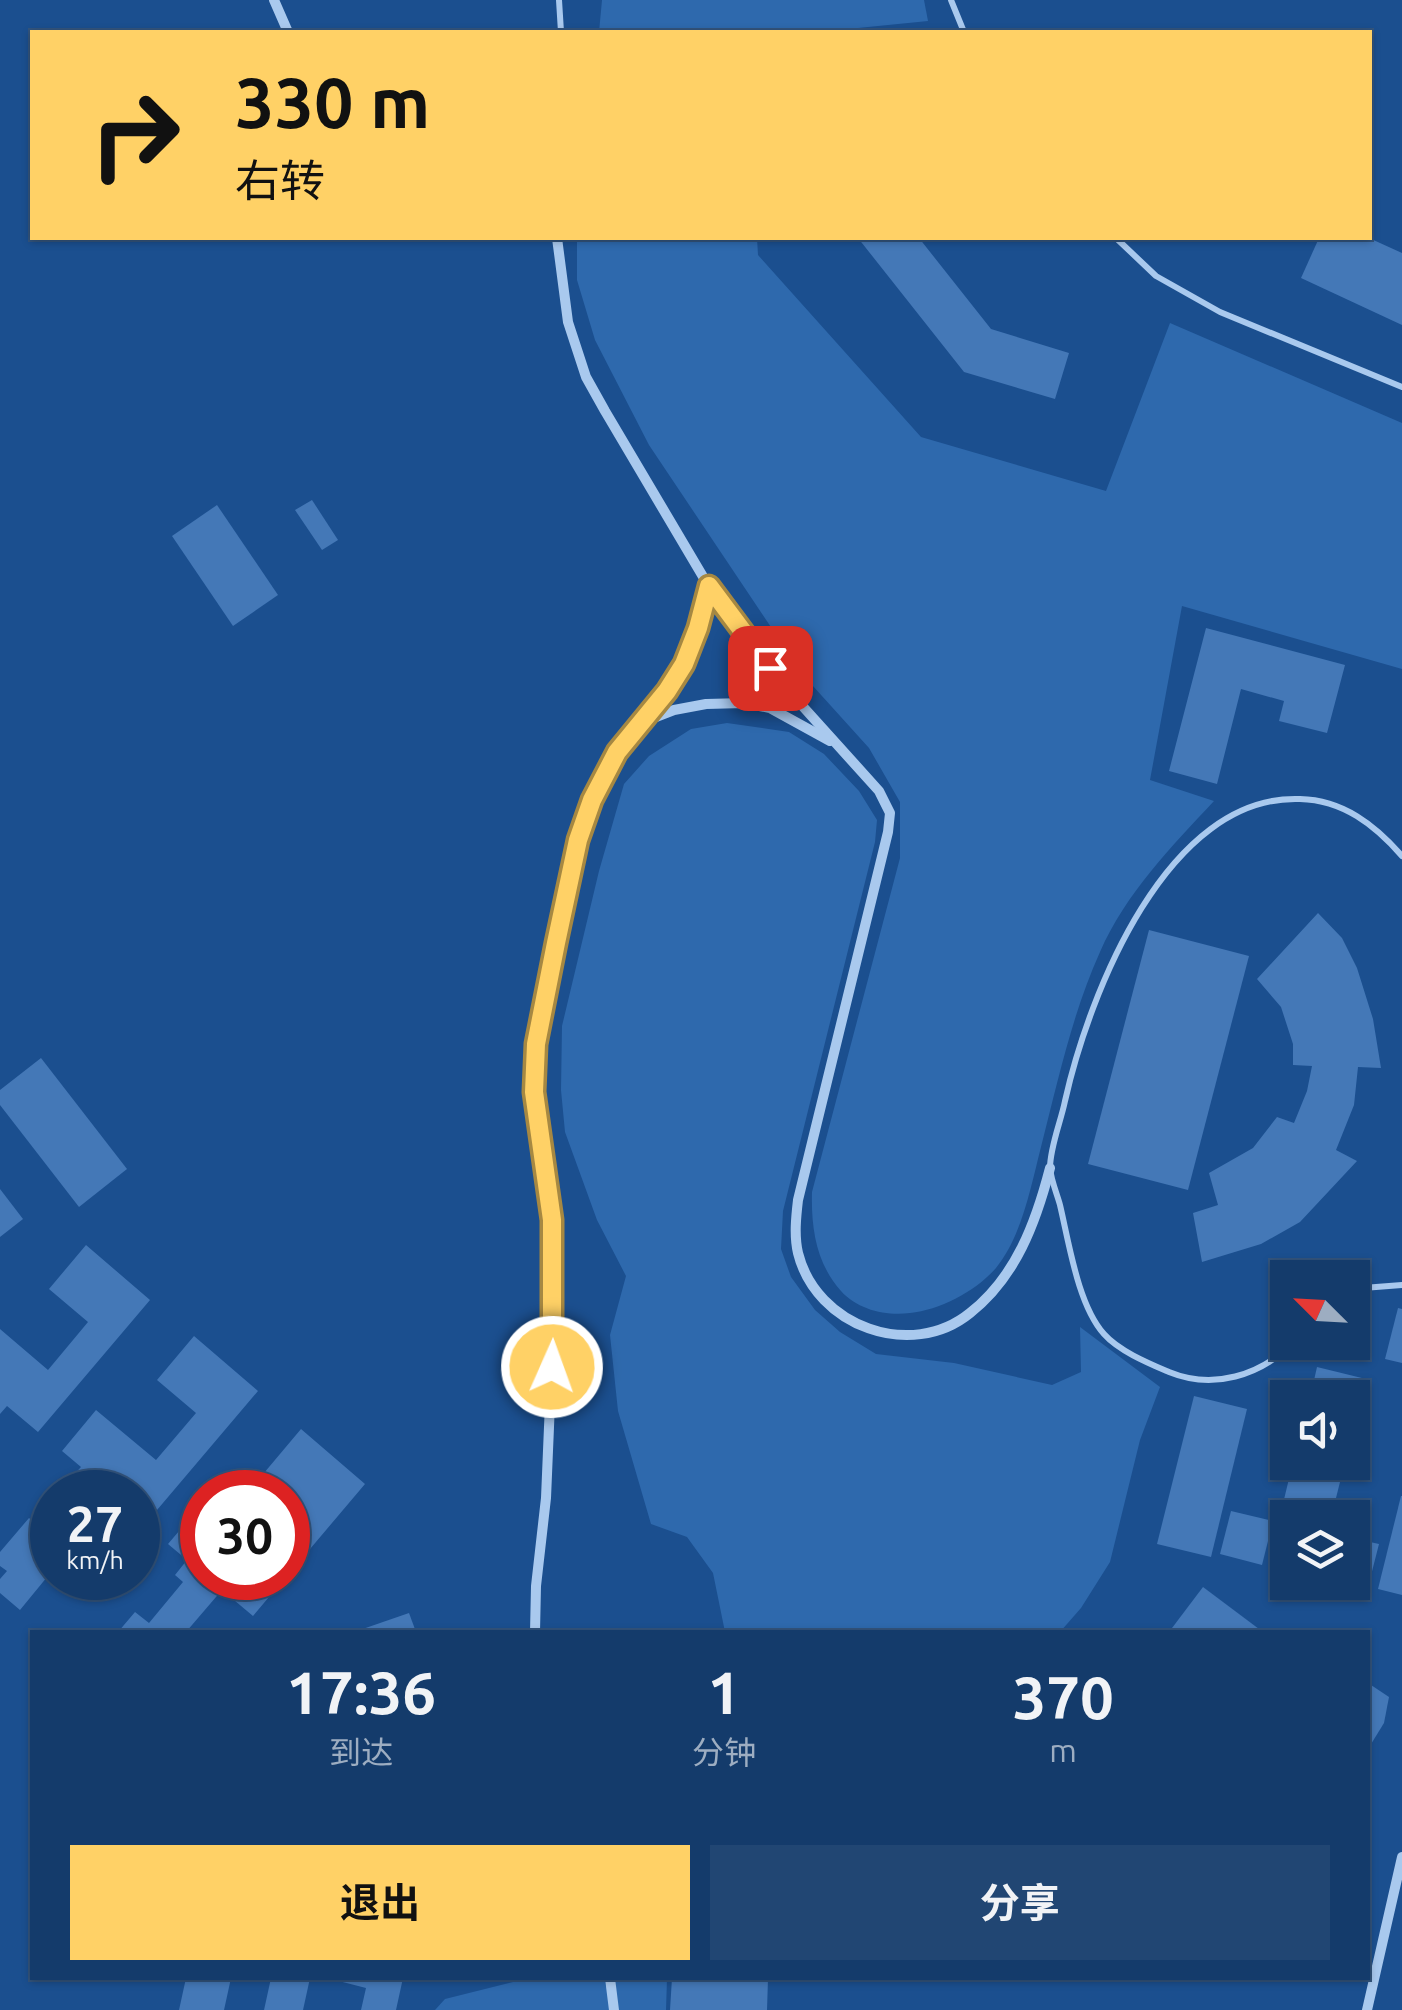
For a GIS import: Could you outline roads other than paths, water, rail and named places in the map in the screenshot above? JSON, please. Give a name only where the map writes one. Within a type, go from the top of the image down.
[{"type":"street","points":[[274,0],[287,30]]},
{"type":"street","points":[[557,240],[568,322],[586,377],[709,586],[796,700],[879,791],[890,813],[798,1200],[798,1253],[808,1276],[831,1307],[861,1327],[907,1337],[942,1328],[968,1316],[995,1290],[1012,1265],[1034,1222],[1050,1168]]},
{"type":"street","points":[[535,1630],[553,1332],[552,1220],[534,1092],[536,1044],[578,840],[592,800],[617,752],[684,664],[709,586]]},
{"type":"street","points":[[643,722],[674,710],[744,703],[770,708],[838,745]]},
{"type":"street","points":[[1368,2010],[1402,1857]]},
{"type":"street","points":[[610,1980],[614,2010]]},
{"type":"lane","points":[[559,0],[560,30]]},
{"type":"lane","points":[[951,0],[963,30]]},
{"type":"lane","points":[[1118,240],[1156,276],[1220,312],[1402,387]]},
{"type":"lane","points":[[1270,1359],[1228,1380],[1202,1382],[1147,1363],[1105,1336],[1084,1299],[1050,1168],[1068,1086],[1088,1019],[1118,950],[1170,868],[1221,820],[1254,804],[1284,798],[1316,799],[1359,816],[1402,856]]},
{"type":"lane","points":[[1370,1288],[1402,1285]]}]
